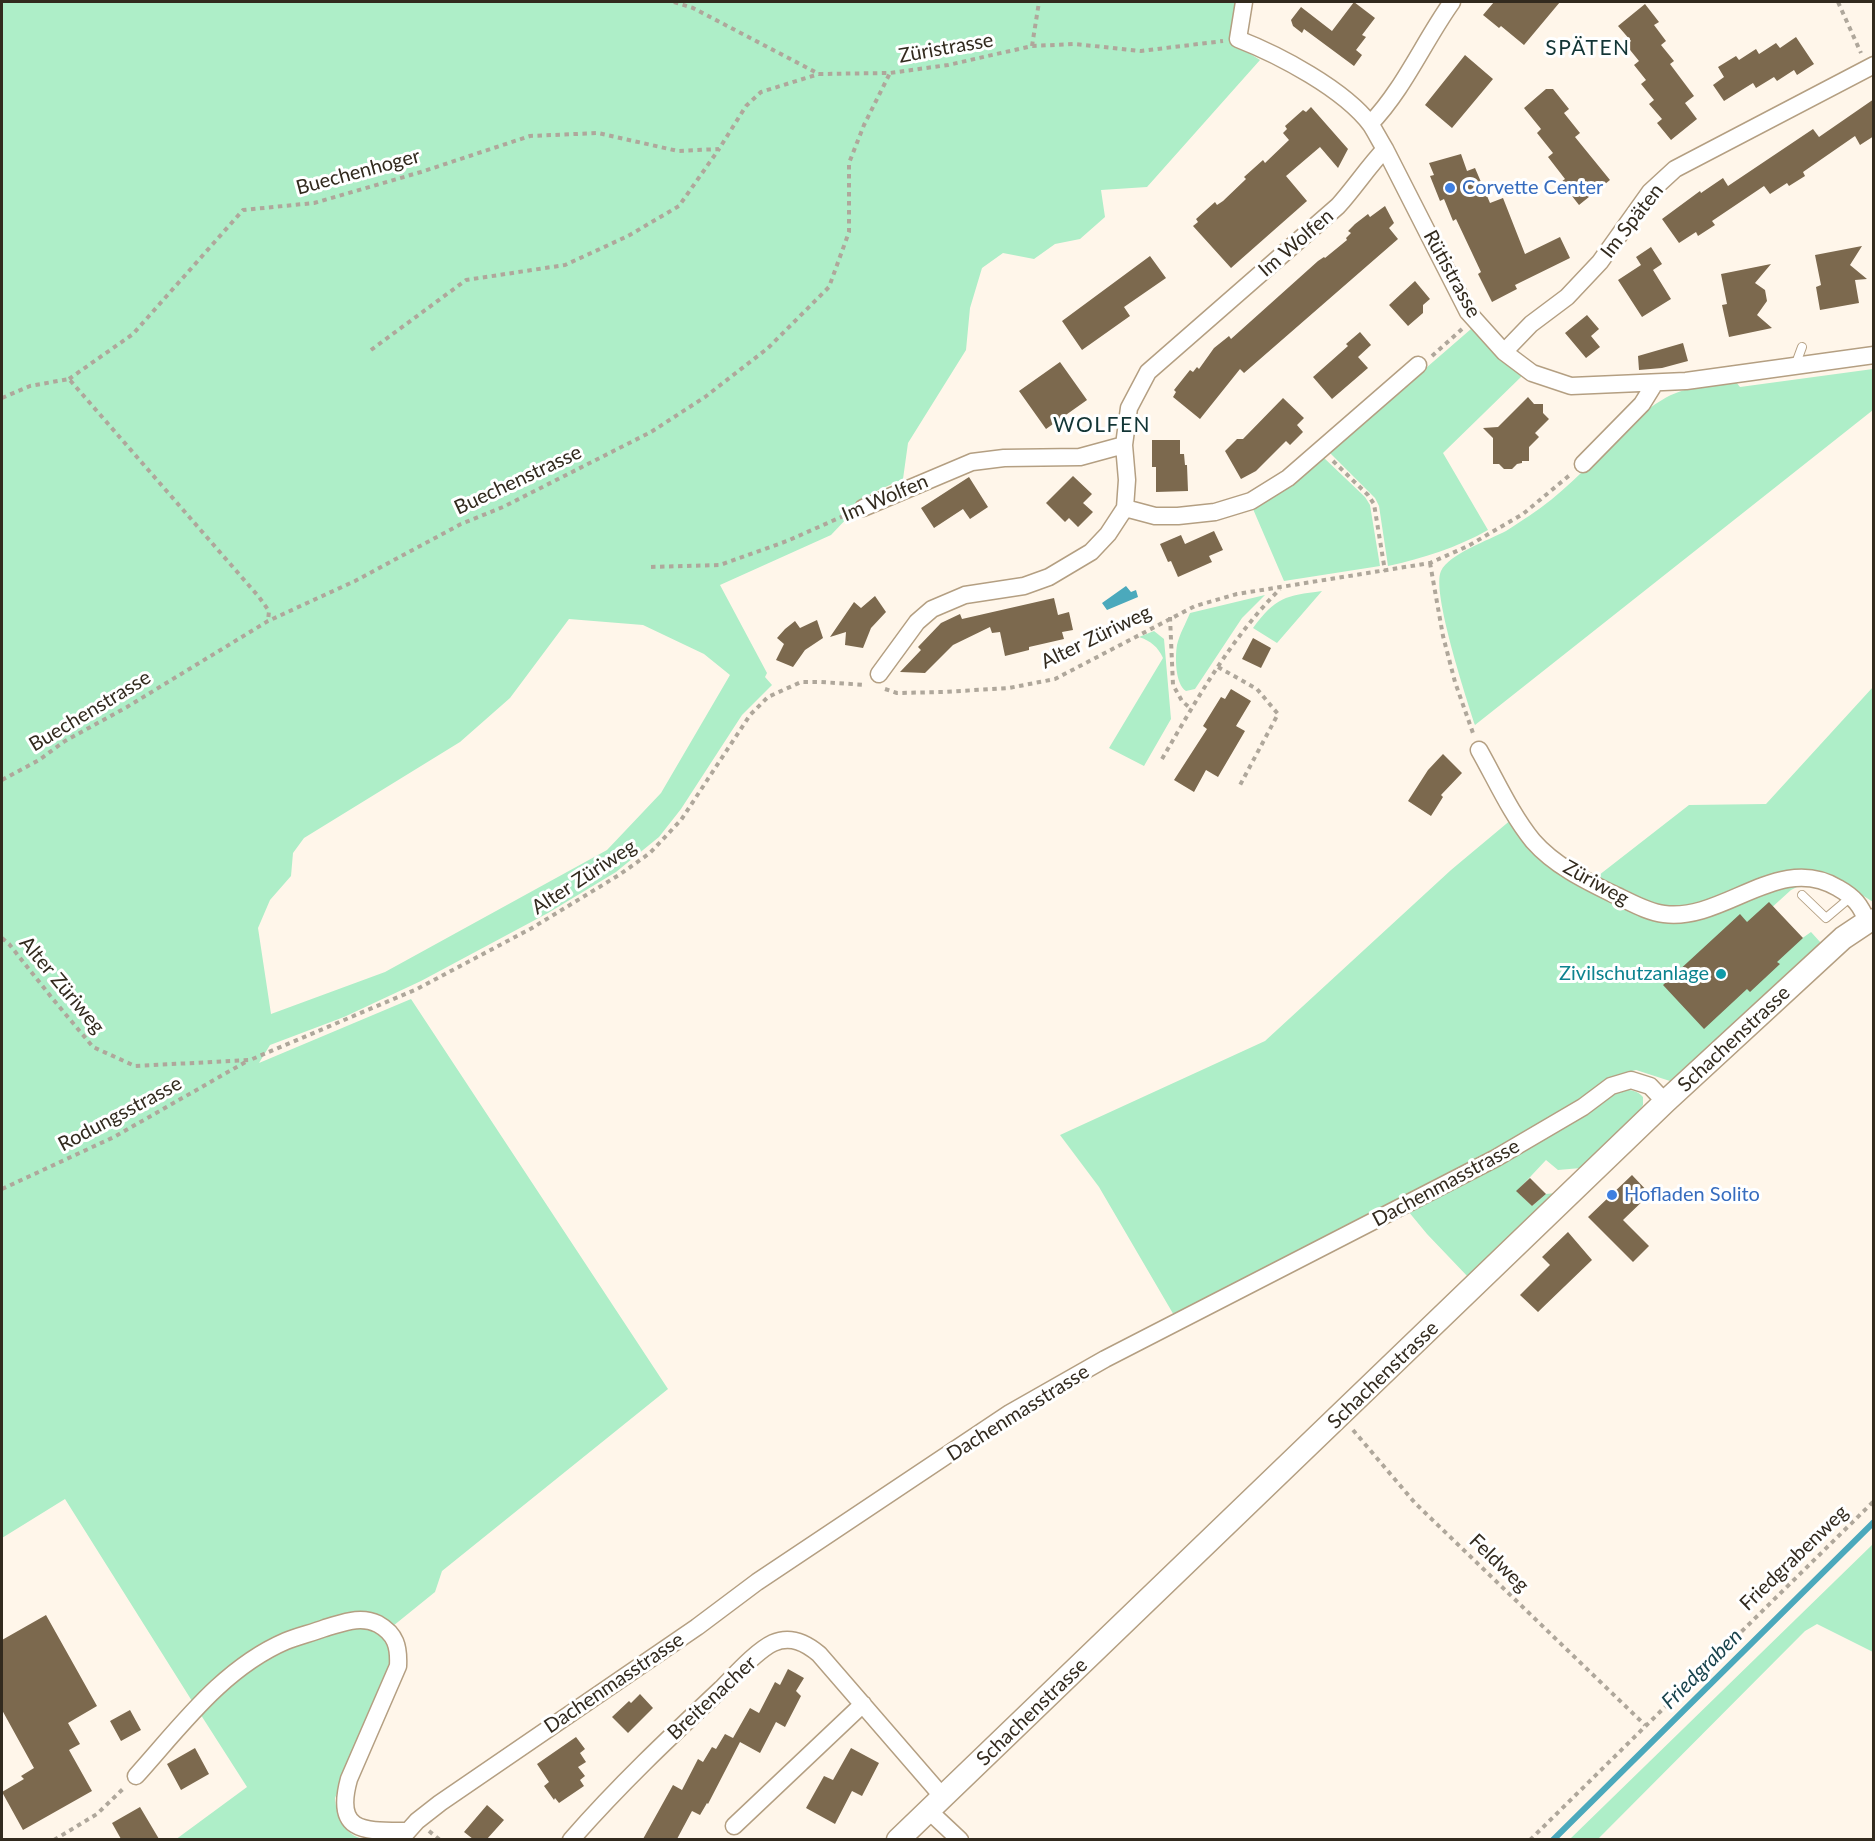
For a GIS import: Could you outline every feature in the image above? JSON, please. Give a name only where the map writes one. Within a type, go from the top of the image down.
[{"type":"street","points":[[1238,39],[1244,2]]},
{"type":"street","points":[[1370,124],[1391,100],[1435,25],[1452,2]]},
{"type":"street","name":"Rütistrasse","points":[[1238,39],[1267,50],[1295,65],[1355,108],[1370,124],[1468,312],[1504,352],[1532,373],[1571,387],[1655,383],[1686,381],[1874,355]]},
{"type":"street","name":"Im Späten","points":[[1504,352],[1532,324],[1567,297],[1600,262],[1650,192],[1675,169],[1869,63]]},
{"type":"street","name":"Im Wolfen","points":[[876,683],[916,622],[932,609],[965,595],[1024,586],[1049,577],[1091,552],[1108,534],[1125,508],[1127,480],[1124,445],[1129,408],[1148,372],[1338,206],[1385,149]]},
{"type":"street","points":[[1125,508],[1155,516],[1178,516],[1215,512],[1251,501],[1288,478],[1418,365]]},
{"type":"street","points":[[1583,464],[1642,404],[1655,383]]},
{"type":"street","name":"Im Wolfen","points":[[863,508],[972,462],[1004,458],[1080,457],[1124,445]]},
{"type":"street","name":"Züriweg","points":[[1479,750],[1534,842],[1579,878],[1641,907],[1663,914],[1687,914],[1705,910],[1786,878],[1811,878],[1831,883],[1852,896],[1870,921]]},
{"type":"street","name":"Schachenstrasse","points":[[898,1839],[1665,1102],[1843,938],[1870,921]]},
{"type":"street","name":"Dachenmasstrasse","points":[[136,1776],[210,1694],[243,1666],[285,1641],[353,1620],[371,1621],[388,1630],[399,1649],[399,1666],[349,1779],[344,1797],[345,1814],[357,1827],[403,1835],[440,1803],[697,1627],[757,1582],[1010,1413],[1105,1359],[1496,1158],[1583,1107],[1611,1086],[1631,1080],[1650,1086],[1665,1102]]},
{"type":"street","name":"Breitenacher","points":[[571,1839],[676,1732],[756,1656],[773,1643],[791,1639],[807,1644],[819,1654],[863,1704],[960,1839]]},
{"type":"street","points":[[734,1826],[863,1704]]},
{"type":"lane","points":[[1795,366],[1802,347]]},
{"type":"lane","points":[[1802,895],[1826,918],[1852,896]]},
{"type":"path","name":"Züristrasse","points":[[675,2],[693,8],[819,74],[890,73],[948,65],[1032,46],[1075,44],[1141,51],[1238,39]]},
{"type":"path","points":[[689,2],[693,8]]},
{"type":"path","points":[[1032,46],[1039,2]]},
{"type":"path","points":[[1838,2],[1869,63]]},
{"type":"path","name":"Buechenstrasse","points":[[2,780],[39,760],[65,741],[268,621],[651,432],[705,397],[768,348],[829,286],[849,232],[849,163],[864,125],[890,73]]},
{"type":"path","points":[[371,350],[466,280],[565,265],[628,236],[679,206],[746,106],[761,92],[819,74]]},
{"type":"path","name":"Buechenhoger","points":[[2,398],[30,386],[69,379],[133,334],[243,210],[315,203],[421,172],[530,136],[598,134],[678,151],[719,149]]},
{"type":"path","points":[[1418,365],[1426,362],[1474,319]]},
{"type":"path","points":[[69,379],[259,597],[269,610],[268,621]]},
{"type":"path","points":[[1322,450],[1368,495],[1374,504],[1385,571]]},
{"type":"path","points":[[1191,709],[1182,701],[1173,685],[1170,617],[1195,606],[1237,594],[1430,563],[1468,546],[1523,514],[1583,464]]},
{"type":"path","name":"Im Wolfen","points":[[651,567],[720,565],[788,541],[863,508]]},
{"type":"path","points":[[1430,563],[1443,636],[1455,682],[1479,750]]},
{"type":"path","points":[[1162,759],[1218,667],[1256,614],[1280,588]]},
{"type":"path","name":"Alter Züriweg","points":[[2,938],[93,1047],[135,1066],[250,1060],[417,989],[532,928],[619,875],[650,853],[681,820],[750,715],[768,697],[801,682],[876,683],[897,693],[1009,688],[1054,679],[1170,617]]},
{"type":"path","points":[[1218,667],[1257,689],[1278,714],[1239,787]]},
{"type":"path","name":"Rodungsstrasse","points":[[2,1189],[114,1137],[250,1060]]},
{"type":"path","name":"Feldweg","points":[[1340,1416],[1415,1503],[1645,1725]]},
{"type":"path","name":"Friedgrabenweg","points":[[1530,1839],[1874,1501]]},
{"type":"path","points":[[54,1839],[97,1814],[136,1776]]},
{"type":"path","points":[[431,1833],[440,1839]]},
{"type":"green space","points":[[2,2],[1246,2],[1238,46],[1260,60],[1147,187],[1101,190],[1105,217],[1080,239],[1055,244],[1034,259],[1003,253],[982,268],[970,308],[966,350],[908,443],[903,479],[870,494],[831,535],[720,585],[767,673],[765,677],[772,685],[742,715],[681,809],[659,837],[616,872],[548,913],[421,981],[344,1017],[270,1045],[259,1063],[411,999],[668,1389],[442,1571],[435,1592],[393,1626],[376,1615],[256,1651],[209,1684],[192,1701],[65,1499],[2,1538]],"holes":[[[569,619],[643,625],[704,654],[730,675],[661,793],[607,850],[385,972],[271,1014],[258,928],[270,900],[291,876],[293,853],[304,838],[460,742],[510,698]]]},
{"type":"green space","points":[[1471,329],[1502,361],[1523,375],[1443,453],[1488,530],[1440,552],[1388,566],[1379,506],[1375,498],[1329,452]]},
{"type":"green space","points":[[1873,369],[1873,410],[1475,725],[1445,622],[1439,582],[1445,565],[1461,553],[1506,531],[1552,500],[1636,419],[1670,395],[1707,385],[1736,382],[1740,387]]},
{"type":"green space","points":[[1323,457],[1365,497],[1370,505],[1380,566],[1284,581],[1253,509],[1284,490]]},
{"type":"green space","points":[[1322,591],[1277,643],[1253,628],[1268,610],[1282,600]]},
{"type":"green space","points":[[1265,595],[1242,618],[1195,689],[1186,691],[1182,688],[1177,670],[1177,645],[1190,613]]},
{"type":"green space","points":[[1154,631],[1164,639],[1171,719],[1144,766],[1109,748],[1163,658],[1154,645],[1139,637]]},
{"type":"green space","points":[[1873,687],[1873,902],[1840,881],[1818,873],[1671,909],[1645,903],[1594,879],[1689,805],[1766,804]]},
{"type":"green space","points":[[1512,819],[1528,843],[1668,920],[1793,883],[1797,887],[1769,910],[1794,944],[1811,932],[1821,943],[1670,1081],[1636,1070],[1611,1077],[1580,1102],[1510,1143],[1175,1317],[1099,1187],[1060,1135],[1265,1041],[1451,870]]},
{"type":"green space","points":[[1634,1091],[1643,1097],[1643,1105],[1638,1112],[1581,1168],[1558,1170],[1546,1160],[1517,1191],[1532,1206],[1546,1194],[1556,1193],[1469,1278],[1408,1211],[1614,1092]]},
{"type":"green space","points":[[1873,1544],[1873,1652],[1817,1624],[1805,1631],[1598,1839],[1570,1839]]},
{"type":"green space","points":[[354,1626],[371,1627],[381,1633],[388,1643],[392,1668],[335,1798],[339,1817],[346,1829],[351,1834],[365,1839],[175,1840],[247,1787],[199,1712],[266,1658],[293,1645]]},
{"type":"water","points":[[1126,586],[1131,592],[1136,590],[1138,597],[1107,610],[1102,603]]},
{"type":"building","points":[[1354,2],[1375,18],[1362,35],[1366,37],[1356,50],[1362,55],[1354,66],[1304,29],[1302,33],[1293,26],[1291,20],[1301,7],[1332,31]]},
{"type":"building","points":[[1494,2],[1560,2],[1524,45],[1483,15]]},
{"type":"building","points":[[1645,4],[1659,22],[1654,25],[1666,41],[1661,45],[1674,61],[1670,64],[1694,96],[1685,103],[1697,119],[1671,140],[1657,123],[1662,119],[1649,104],[1654,100],[1641,84],[1646,80],[1634,65],[1639,61],[1626,45],[1631,41],[1618,26]]},
{"type":"building","points":[[1796,37],[1814,64],[1797,75],[1794,70],[1777,81],[1774,77],[1756,88],[1753,83],[1724,101],[1713,85],[1724,77],[1718,67],[1736,56],[1739,60],[1756,49],[1759,54],[1776,43],[1780,48]]},
{"type":"building","points":[[1465,55],[1493,79],[1452,128],[1425,105]]},
{"type":"building","points":[[1546,89],[1553,89],[1569,109],[1564,113],[1580,133],[1575,137],[1610,180],[1579,205],[1561,182],[1565,179],[1548,157],[1553,153],[1537,133],[1541,129],[1524,108]]},
{"type":"building","points":[[1874,99],[1874,136],[1860,145],[1855,136],[1803,172],[1805,176],[1789,186],[1787,183],[1770,194],[1764,186],[1712,221],[1715,225],[1698,236],[1696,232],[1679,243],[1662,219],[1700,191],[1701,193],[1723,178],[1728,186],[1813,129],[1819,137]]},
{"type":"building","points":[[1311,107],[1348,149],[1338,168],[1320,147],[1286,176],[1307,201],[1231,268],[1193,226],[1198,222],[1196,219],[1215,202],[1217,205],[1223,201],[1246,179],[1244,177],[1263,160],[1265,163],[1289,140],[1283,133],[1287,129],[1285,126],[1303,110],[1306,112]]},
{"type":"building","points":[[1461,154],[1467,171],[1475,168],[1490,203],[1503,198],[1525,254],[1560,237],[1570,258],[1515,285],[1517,289],[1492,302],[1478,274],[1481,272],[1456,219],[1453,221],[1444,199],[1440,201],[1430,176],[1434,175],[1429,163]]},
{"type":"building","points":[[1385,206],[1394,223],[1389,228],[1398,239],[1244,373],[1240,369],[1200,419],[1173,397],[1176,392],[1174,390],[1190,370],[1193,372],[1197,367],[1199,369],[1214,348],[1229,336],[1231,339],[1318,261],[1347,240],[1346,238],[1351,233],[1348,231],[1355,224],[1368,214],[1370,217]]},
{"type":"building","points":[[1862,246],[1850,265],[1867,279],[1855,280],[1859,303],[1820,310],[1816,287],[1821,285],[1815,255]]},
{"type":"building","points":[[1651,247],[1662,264],[1653,270],[1671,299],[1642,317],[1618,280],[1641,265],[1636,257]]},
{"type":"building","points":[[1150,256],[1166,278],[1124,307],[1130,316],[1082,350],[1062,321]]},
{"type":"building","points":[[1771,264],[1755,283],[1765,290],[1767,301],[1757,315],[1772,328],[1729,337],[1722,305],[1727,304],[1721,274]]},
{"type":"building","points":[[1415,281],[1430,299],[1423,305],[1423,313],[1408,326],[1389,305]]},
{"type":"building","points":[[1587,315],[1599,329],[1591,336],[1600,347],[1586,358],[1565,333]]},
{"type":"building","points":[[1360,332],[1371,345],[1358,357],[1368,368],[1332,399],[1313,377],[1348,346],[1346,344]]},
{"type":"building","points":[[1683,343],[1688,361],[1662,368],[1639,370],[1638,356]]},
{"type":"building","points":[[1060,362],[1087,400],[1046,429],[1019,391]]},
{"type":"building","points":[[1528,397],[1534,404],[1543,404],[1543,413],[1549,419],[1535,433],[1539,437],[1529,447],[1529,461],[1522,461],[1512,469],[1504,469],[1499,464],[1493,464],[1493,438],[1483,428],[1498,427]]},
{"type":"building","points":[[1283,398],[1304,418],[1297,425],[1303,432],[1290,445],[1286,441],[1256,471],[1241,479],[1225,451],[1237,439],[1243,439]]},
{"type":"building","points":[[1152,440],[1180,440],[1180,454],[1184,454],[1185,465],[1187,465],[1188,491],[1156,492],[1156,467],[1152,467]]},
{"type":"building","points":[[1073,476],[1092,494],[1083,503],[1093,512],[1078,527],[1069,518],[1065,522],[1046,503]]},
{"type":"building","points":[[969,477],[988,507],[970,519],[963,509],[934,528],[921,508]]},
{"type":"building","points":[[1214,531],[1223,550],[1209,556],[1212,562],[1178,577],[1160,544],[1181,535],[1185,544]]},
{"type":"building","points":[[875,596],[886,612],[871,628],[863,648],[845,645],[846,632],[830,637],[854,602],[861,608]]},
{"type":"building","points":[[1054,598],[1058,615],[1069,612],[1073,630],[1062,632],[1064,639],[1029,647],[1029,650],[1005,656],[1000,632],[992,633],[990,627],[953,645],[925,673],[900,672],[921,650],[918,647],[941,623],[960,614],[962,619]]},
{"type":"building","points":[[817,620],[823,638],[805,650],[793,667],[776,660],[784,644],[777,638],[785,629],[795,621],[800,628]]},
{"type":"building","points":[[1253,638],[1271,648],[1261,668],[1242,659]]},
{"type":"building","points":[[1231,689],[1251,701],[1236,726],[1245,731],[1218,777],[1206,770],[1194,792],[1174,780],[1207,729],[1203,726],[1221,697],[1225,699]]},
{"type":"building","points":[[1443,754],[1462,773],[1441,795],[1443,797],[1431,816],[1408,801],[1428,770]]},
{"type":"building","name":"Zivilschutzanlage","points":[[1769,902],[1803,938],[1750,992],[1747,989],[1704,1029],[1663,985],[1740,914],[1747,922]]},
{"type":"building","points":[[1632,1175],[1650,1194],[1623,1220],[1649,1246],[1633,1262],[1588,1217]]},
{"type":"building","points":[[1530,1178],[1546,1194],[1532,1206],[1516,1191]]},
{"type":"building","points":[[1568,1232],[1592,1260],[1538,1312],[1520,1295],[1550,1265],[1542,1257]]},
{"type":"building","points":[[46,1615],[97,1706],[68,1723],[80,1744],[69,1750],[92,1791],[23,1830],[2,1792],[24,1779],[21,1776],[34,1768],[2,1710],[2,1640]]},
{"type":"building","points":[[788,1669],[804,1678],[796,1691],[801,1696],[785,1727],[776,1722],[760,1753],[740,1742],[708,1804],[700,1815],[692,1811],[677,1839],[643,1839],[673,1785],[682,1790],[698,1759],[703,1762],[712,1747],[716,1749],[725,1734],[733,1738],[750,1708],[759,1713],[775,1682],[780,1685]]},
{"type":"building","points":[[640,1694],[653,1708],[628,1733],[612,1717]]},
{"type":"building","points":[[130,1710],[141,1730],[121,1741],[110,1721]]},
{"type":"building","points":[[576,1737],[585,1749],[580,1753],[586,1762],[578,1767],[585,1776],[580,1780],[584,1786],[559,1803],[544,1786],[549,1782],[537,1764]]},
{"type":"building","points":[[195,1748],[209,1774],[181,1790],[167,1764]]},
{"type":"building","points":[[851,1748],[879,1763],[862,1796],[852,1791],[835,1824],[806,1808],[824,1776],[833,1780]]},
{"type":"building","points":[[487,1805],[504,1820],[487,1839],[473,1839],[464,1832]]},
{"type":"building","points":[[140,1807],[159,1839],[121,1839],[112,1823]]},
{"type":"waterway","name":"Friedgraben","points":[[1553,1840],[1874,1522]]},
{"type":"place","name":"Corvette Center","points":[[1450,188]]},
{"type":"place","name":"Zivilschutzanlage","points":[[1721,974]]},
{"type":"place","name":"Hofladen Solito","points":[[1612,1195]]},
{"type":"district","name":"SPÄTEN","points":[[1588,48]]},
{"type":"district","name":"WOLFEN","points":[[1102,425]]}]
